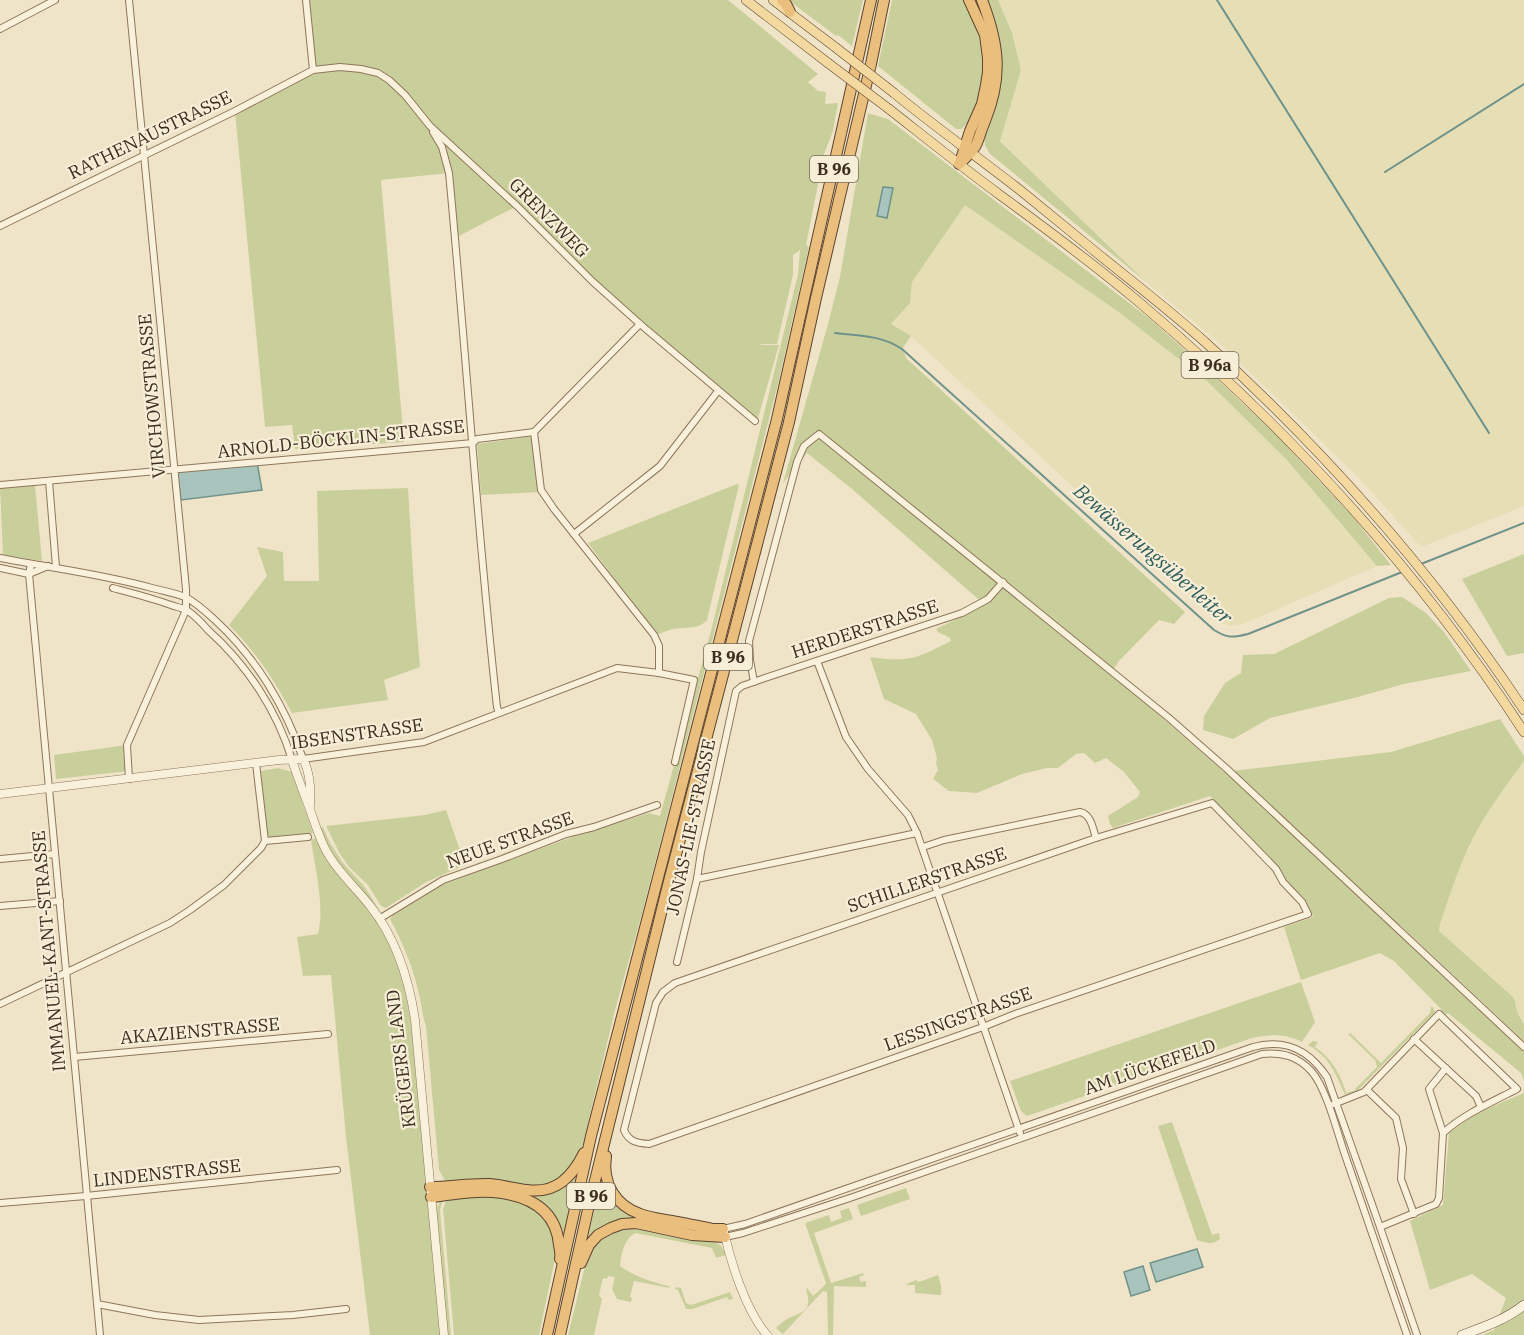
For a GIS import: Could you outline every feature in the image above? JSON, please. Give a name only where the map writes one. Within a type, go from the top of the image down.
[{"type":"highway","points":[[782,0],[790,12]]},
{"type":"highway","name":"B 96","points":[[547,1335],[591,1136],[777,419],[871,0]]},
{"type":"highway","points":[[883,5],[891,0]]},
{"type":"highway","points":[[968,150],[970,131],[985,94],[988,72],[985,35],[969,0]]},
{"type":"highway","points":[[959,164],[968,150],[977,144],[991,104],[998,71],[995,37],[982,0]]},
{"type":"highway","name":"B 96","points":[[560,1335],[589,1205],[667,889],[789,422],[883,5]]},
{"type":"highway","points":[[614,1101],[605,1164],[607,1181],[615,1196],[625,1206],[643,1215],[724,1233]]},
{"type":"highway","points":[[431,1192],[489,1184],[527,1190],[548,1189],[570,1176],[579,1163],[591,1136]]},
{"type":"highway","points":[[431,1192],[491,1192],[526,1199],[544,1210],[556,1226],[561,1253],[555,1300]]},
{"type":"highway","points":[[570,1291],[589,1245],[598,1235],[611,1228],[636,1223],[692,1235],[724,1233]]},
{"type":"main road","name":"B 96a","points":[[746,0],[1088,261],[1184,340],[1259,410],[1304,455],[1398,560],[1450,626],[1524,732]]},
{"type":"main road","points":[[773,0],[790,12]]},
{"type":"main road","name":"B 96a","points":[[790,12],[1021,191],[1147,293],[1204,341],[1273,405],[1357,494],[1430,580],[1489,658],[1524,710]]},
{"type":"main road","points":[[1462,1335],[1498,1322],[1524,1305]]},
{"type":"street","points":[[0,29],[55,0]]},
{"type":"street","name":"VIRCHOWSTRASSE","points":[[129,0],[186,597],[186,610],[127,745],[129,779]]},
{"type":"street","points":[[306,0],[313,70]]},
{"type":"street","name":"GRENZWEG","points":[[313,70],[361,69],[378,73],[389,80],[405,95],[430,126],[517,206],[592,281],[755,421]]},
{"type":"street","name":"RATHENAUSTRASSE","points":[[0,226],[235,111],[313,70]]},
{"type":"street","points":[[430,126],[442,147],[449,172],[484,595],[499,713]]},
{"type":"street","points":[[640,324],[534,432],[541,489],[654,635],[658,646],[659,673]]},
{"type":"street","points":[[574,534],[660,465],[718,391]]},
{"type":"street","name":"ARNOLD-BÖCKLIN-STRASSE","points":[[0,485],[473,442],[477,439],[534,432]]},
{"type":"street","points":[[754,682],[749,641],[797,462],[804,446],[819,434],[1169,718],[1227,769],[1524,1047]]},
{"type":"street","points":[[49,481],[52,566]]},
{"type":"street","points":[[0,551],[0,568],[29,574],[52,566]]},
{"type":"street","points":[[0,558],[122,579],[186,597],[203,609],[234,639],[268,683],[296,738],[303,759]]},
{"type":"street","name":"IMMANUEL-KANT-STRASSE","points":[[31,564],[29,574],[100,1335]]},
{"type":"street","name":"HERDERSTRASSE","points":[[734,698],[736,691],[742,686],[962,613],[988,599],[1003,582]]},
{"type":"street","points":[[113,588],[153,598],[186,610],[214,634],[231,652],[262,694],[285,739],[292,760]]},
{"type":"street","points":[[817,661],[846,737],[868,769],[908,815],[917,833],[1022,1137]]},
{"type":"street","name":"IBSENSTRASSE","points":[[0,795],[417,744],[617,668],[694,680],[675,762]]},
{"type":"street","name":"JONAS-LIE-STRASSE","points":[[677,962],[697,879],[734,698]]},
{"type":"street","name":"KRÜGERS LAND","points":[[303,759],[307,766],[310,807]]},
{"type":"street","name":"KRÜGERS LAND","points":[[292,760],[303,794],[328,854],[379,918],[400,958],[411,996],[444,1335]]},
{"type":"street","points":[[0,1004],[170,923],[224,885],[261,848],[265,841],[256,763]]},
{"type":"street","name":"SCHILLERSTRASSE","points":[[624,1130],[658,998],[682,980],[1096,838],[1212,803],[1276,869],[1283,882],[1302,902],[1308,914]]},
{"type":"street","name":"NEUE STRASSE","points":[[379,918],[442,880],[566,834],[594,827],[657,805]]},
{"type":"street","points":[[923,847],[944,840],[1080,812],[1085,813],[1088,817],[1096,838]]},
{"type":"street","points":[[697,879],[917,833]]},
{"type":"street","points":[[265,841],[308,837]]},
{"type":"street","points":[[0,859],[55,854]]},
{"type":"street","points":[[0,906],[60,901]]},
{"type":"street","name":"LESSINGSTRASSE","points":[[624,1130],[629,1139],[636,1143],[649,1144],[1015,1014],[1308,914]]},
{"type":"street","points":[[1328,1106],[1367,1090],[1439,1014],[1517,1089],[1481,1107],[1451,1125],[1443,1133]]},
{"type":"street","name":"AKAZIENSTRASSE","points":[[74,1058],[328,1034]]},
{"type":"street","points":[[1414,1039],[1476,1096],[1481,1107]]},
{"type":"street","name":"AM LÜCKEFELD","points":[[724,1233],[1263,1044],[1275,1043],[1298,1049],[1314,1060],[1327,1077],[1417,1335]]},
{"type":"street","name":"AM LÜCKEFELD","points":[[724,1233],[743,1233],[850,1198],[1262,1054],[1282,1054],[1307,1066],[1317,1078],[1407,1335]]},
{"type":"street","points":[[1380,1227],[1435,1205],[1439,1200],[1443,1133],[1430,1089],[1446,1068]]},
{"type":"street","points":[[1367,1090],[1396,1118],[1402,1148],[1401,1179],[1414,1214]]},
{"type":"street","name":"LINDENSTRASSE","points":[[0,1203],[337,1170]]},
{"type":"street","points":[[724,1233],[747,1304],[766,1335]]},
{"type":"street","points":[[97,1304],[155,1315],[199,1320],[293,1315],[346,1309]]},
{"type":"shaded area","points":[[998,0],[1524,0],[1524,506],[1421,547],[1358,477],[1289,410],[1218,342],[1146,282],[1000,140],[1021,70],[1012,33]]},
{"type":"shaded area","points":[[965,205],[1120,313],[1207,381],[1287,460],[1377,566],[1243,624],[1230,626],[1217,621],[911,336],[891,324],[910,303],[912,282]]},
{"type":"shaded area","points":[[1524,761],[1524,1024],[1518,1014],[1514,998],[1439,932],[1455,879],[1472,838]]},
{"type":"green space","points":[[306,0],[728,0],[818,74],[808,82],[818,91],[826,92],[825,104],[838,103],[833,131],[824,154],[806,245],[809,247],[778,384],[643,910],[615,1010],[583,1144],[577,1159],[566,1175],[542,1187],[445,1183],[439,1170],[426,1026],[411,965],[390,919],[444,884],[575,836],[649,813],[660,816],[711,631],[798,274],[800,250],[793,255],[793,275],[777,344],[758,344],[779,345],[756,425],[755,420],[640,324],[517,206],[455,238],[449,173],[381,180],[404,442],[295,449],[292,425],[265,427],[235,111],[313,70]]},
{"type":"green space","points":[[788,0],[863,0],[852,46],[838,35],[836,36]]},
{"type":"green space","points":[[892,0],[998,0],[1012,33],[1021,70],[1000,141],[1146,282],[989,153],[984,136],[968,123],[961,129],[956,129],[878,66]]},
{"type":"green space","points":[[868,113],[888,119],[1150,319],[1275,434],[1353,517],[1391,565],[1377,566],[1287,460],[1207,381],[1120,313],[965,205],[912,282],[910,303],[891,324],[911,336],[902,349],[907,359],[1185,612],[1174,624],[1159,620],[1119,661],[1111,673],[1224,772],[1391,752],[1500,719],[1524,756],[1524,761],[1473,838],[1455,880],[1439,931],[1514,998],[1518,1014],[1524,1024],[1524,1041],[1400,925],[1393,929],[1524,1052],[1524,1081],[1521,1073],[1448,1013],[1443,1016],[1441,1009],[1394,961],[1380,953],[1301,980],[1284,927],[1313,917],[1306,902],[1300,901],[1273,873],[1274,867],[1210,796],[1113,828],[1108,816],[1138,797],[1140,792],[1124,772],[1106,758],[1095,763],[1084,753],[1076,754],[1058,768],[1047,768],[1022,774],[977,793],[949,791],[933,779],[938,770],[932,740],[916,714],[884,699],[870,657],[904,659],[930,652],[951,641],[936,629],[985,605],[852,489],[807,453],[783,483],[840,277]]},
{"type":"green space","points":[[533,436],[540,492],[481,495],[477,444]]},
{"type":"green space","points":[[35,485],[42,561],[3,555],[0,487]]},
{"type":"green space","points":[[739,485],[707,620],[699,626],[675,629],[656,635],[588,543]]},
{"type":"green space","points":[[408,488],[420,667],[384,680],[388,700],[292,713],[264,667],[229,625],[267,576],[257,547],[283,552],[284,581],[319,581],[317,491]]},
{"type":"green space","points":[[1524,554],[1524,653],[1507,656],[1462,579]]},
{"type":"green space","points":[[1402,597],[1426,613],[1444,632],[1471,671],[1404,684],[1270,718],[1233,739],[1203,730],[1204,716],[1225,683],[1241,673],[1243,655],[1274,654],[1389,598]]},
{"type":"green space","points":[[127,745],[129,771],[56,779],[54,755]]},
{"type":"green space","points":[[278,768],[292,772],[313,833],[270,839],[266,837],[261,771]]},
{"type":"green space","points":[[446,810],[465,865],[426,882],[386,908],[381,906],[368,885],[349,867],[326,826],[425,815]]},
{"type":"green space","points":[[319,827],[323,827],[343,863],[364,886],[380,911],[337,860]]},
{"type":"green space","points":[[315,838],[386,937],[403,984],[412,1034],[441,1335],[370,1335],[346,1137],[331,975],[303,976],[297,937],[318,934],[320,923],[320,900],[311,840]]},
{"type":"green space","points":[[1301,982],[1315,1022],[1302,1042],[1290,1037],[1252,1038],[1027,1116],[1021,1111],[1010,1081]]},
{"type":"green space","points":[[1431,1007],[1435,1012],[1357,1091],[1345,1095],[1327,1060],[1308,1045],[1313,1041],[1318,1042],[1315,1047],[1335,1067],[1346,1093],[1356,1090],[1377,1067],[1375,1060],[1348,1034],[1350,1033],[1381,1063],[1430,1013]]},
{"type":"green space","points":[[1524,1093],[1524,1335],[1482,1335],[1494,1330],[1506,1298],[1472,1274],[1430,1290],[1410,1221],[1443,1205],[1449,1133],[1477,1113]]},
{"type":"green space","points":[[1172,1122],[1212,1235],[1219,1233],[1220,1239],[1215,1242],[1206,1243],[1197,1240],[1158,1126]]},
{"type":"green space","points":[[577,1173],[563,1236],[550,1211],[526,1193]]},
{"type":"green space","points":[[602,1175],[605,1186],[653,1221],[613,1222],[601,1228],[587,1242]]},
{"type":"green space","points":[[906,1188],[910,1199],[861,1216],[857,1205]]},
{"type":"green space","points":[[486,1195],[526,1203],[550,1221],[556,1254],[539,1335],[454,1335],[443,1209],[447,1199]]},
{"type":"green space","points":[[443,1199],[440,1210],[451,1335],[448,1335],[436,1210]]},
{"type":"green space","points":[[849,1208],[853,1219],[814,1233],[831,1283],[863,1273],[864,1275],[859,1277],[861,1282],[866,1281],[866,1287],[834,1286],[833,1335],[828,1335],[827,1292],[823,1291],[783,1334],[776,1328],[807,1308],[806,1289],[813,1296],[826,1283],[805,1223],[829,1215],[831,1222],[842,1218],[840,1211]]},
{"type":"green space","points":[[626,1226],[713,1240],[721,1246],[726,1255],[716,1258],[712,1248],[635,1233],[626,1243],[620,1266],[638,1276],[670,1288],[634,1281],[631,1302],[617,1299],[612,1289],[615,1277],[603,1278],[599,1295],[602,1299],[594,1335],[568,1335],[588,1254],[595,1242]]},
{"type":"green space","points":[[938,1275],[941,1295],[915,1293],[915,1285],[907,1285],[916,1280],[919,1282]]},
{"type":"green space","points":[[676,1287],[681,1288],[686,1303],[691,1305],[730,1292],[733,1299],[729,1300],[727,1297],[686,1309]]},
{"type":"water","points":[[883,187],[893,188],[887,218],[877,216]]},
{"type":"water","points":[[257,462],[262,490],[181,500],[177,470]]},
{"type":"water","points":[[1197,1249],[1203,1267],[1156,1282],[1150,1263]]},
{"type":"water","points":[[1143,1266],[1150,1290],[1131,1296],[1124,1272]]},
{"type":"waterway","points":[[1217,0],[1489,433]]},
{"type":"waterway","points":[[1385,172],[1524,84]]},
{"type":"waterway","name":"Bewässerungsüberleiter","points":[[835,333],[878,339],[902,349],[1214,630],[1223,635],[1234,637],[1248,634],[1402,572]]},
{"type":"waterway","name":"Bewässerungsüberleiter","points":[[1421,564],[1524,523]]}]
